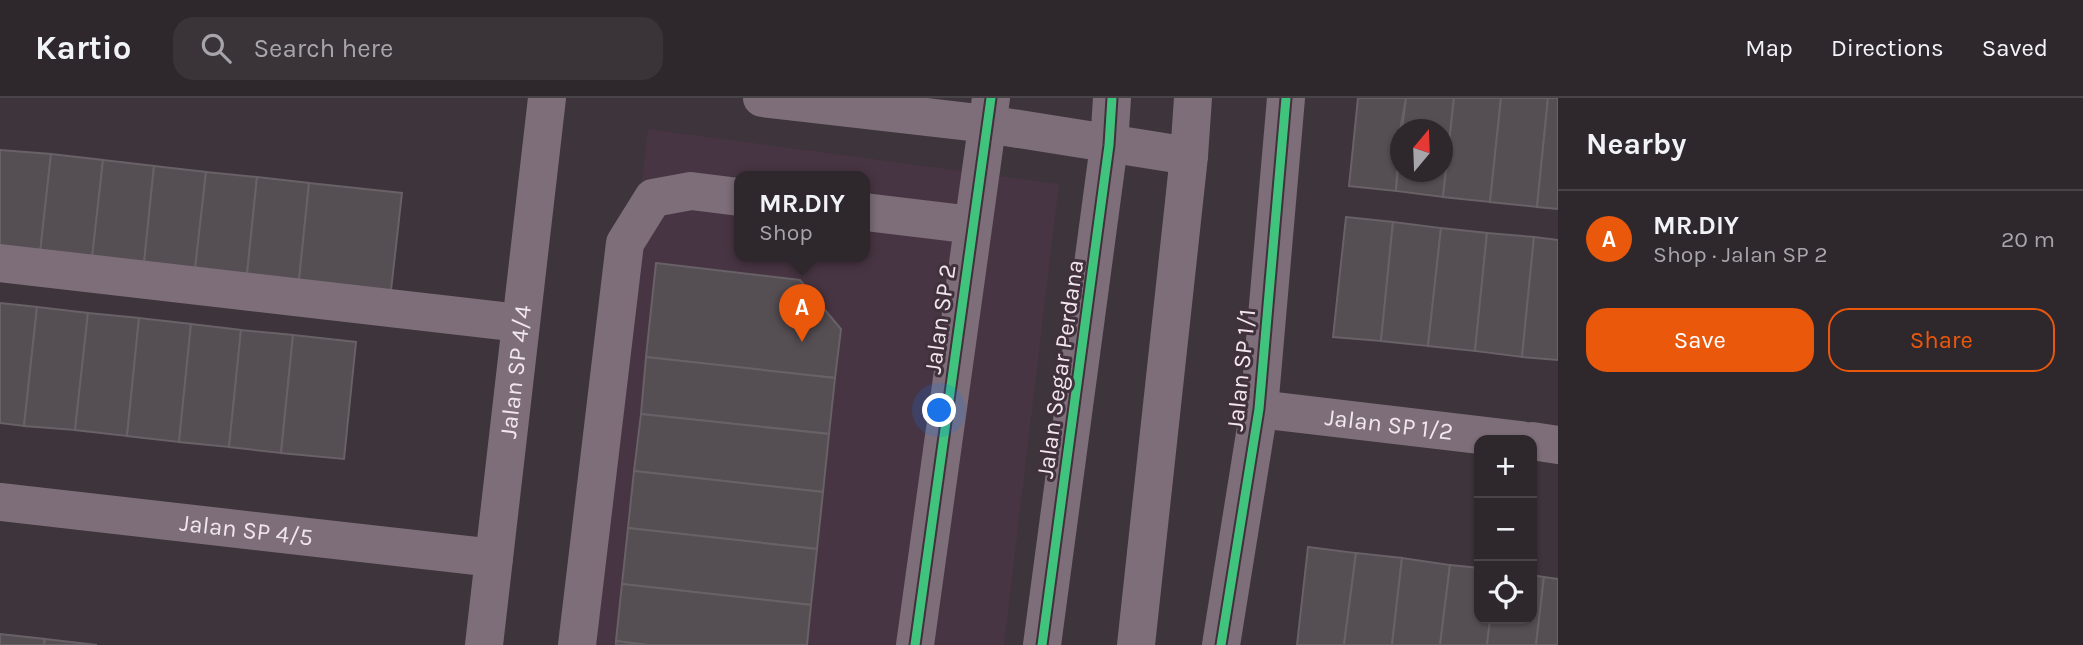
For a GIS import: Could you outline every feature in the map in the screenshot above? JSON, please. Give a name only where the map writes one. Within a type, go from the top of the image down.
[{"type":"street","name":"Jalan SP 4/4","points":[[484,645],[547,98]]},
{"type":"street","points":[[762,98],[933,117],[989,111],[1109,145],[1189,156]]},
{"type":"street","name":"Jalan Segar Perdana","points":[[1042,645],[1109,145],[1112,98]]},
{"type":"street","points":[[1136,645],[1193,98]]},
{"type":"street","name":"Jalan SP 1/1","points":[[1221,645],[1259,410],[1286,98]]},
{"type":"street","name":"Jalan SP 2","points":[[915,645],[989,111]]},
{"type":"street","points":[[577,645],[625,243],[653,198],[691,191],[734,196]]},
{"type":"street","points":[[870,213],[973,225]]},
{"type":"street","points":[[0,263],[520,323]]},
{"type":"street","name":"Jalan SP 1/2","points":[[1259,410],[1477,435]]},
{"type":"street","points":[[1537,442],[1558,444]]},
{"type":"street","name":"Jalan SP 4/5","points":[[0,502],[494,558]]},
{"type":"shaded area","points":[[648,129],[1059,184],[1004,645],[586,645]]},
{"type":"building","points":[[1358,98],[1406,98],[1402,119],[1390,119],[1390,182],[1397,182],[1396,191],[1349,186]]},
{"type":"building","points":[[1406,98],[1454,98],[1452,119],[1403,119]]},
{"type":"building","points":[[1454,98],[1501,98],[1490,202],[1443,197],[1445,182],[1453,182]]},
{"type":"building","points":[[1501,98],[1548,98],[1537,207],[1490,202]]},
{"type":"building","points":[[1548,98],[1558,98],[1558,209],[1537,207]]},
{"type":"building","points":[[0,150],[51,154],[39,262],[0,258]]},
{"type":"building","points":[[51,154],[103,160],[91,267],[39,262]]},
{"type":"building","points":[[103,160],[154,166],[143,273],[91,267]]},
{"type":"building","points":[[154,166],[206,172],[194,278],[143,273]]},
{"type":"building","points":[[206,172],[257,177],[246,284],[194,278]]},
{"type":"building","points":[[257,177],[309,183],[298,290],[246,284]]},
{"type":"building","points":[[1397,182],[1445,182],[1443,197],[1396,191]]},
{"type":"building","points":[[309,183],[402,193],[390,299],[298,290]]},
{"type":"building","points":[[1346,217],[1393,222],[1381,341],[1333,337]]},
{"type":"building","points":[[1393,222],[1441,228],[1428,346],[1381,341]]},
{"type":"building","points":[[1441,228],[1487,233],[1475,351],[1428,346]]},
{"type":"building","points":[[1487,233],[1534,237],[1522,357],[1475,351]]},
{"type":"building","points":[[1534,237],[1558,240],[1558,360],[1522,357]]},
{"type":"building","points":[[656,263],[800,280],[841,329],[835,378],[646,357]]},
{"type":"building","points":[[0,303],[37,307],[24,426],[0,423]]},
{"type":"building","points":[[37,307],[88,313],[75,430],[24,426]]},
{"type":"building","points":[[88,313],[139,318],[127,436],[75,430]]},
{"type":"building","points":[[139,318],[191,324],[179,442],[127,436]]},
{"type":"building","points":[[191,324],[241,330],[229,447],[179,442]]},
{"type":"building","points":[[241,330],[293,335],[281,453],[229,447]]},
{"type":"building","points":[[293,335],[356,342],[344,459],[281,453]]},
{"type":"building","points":[[646,357],[835,378],[829,434],[641,414]]},
{"type":"building","points":[[641,414],[829,434],[823,492],[634,471]]},
{"type":"building","points":[[634,471],[823,492],[817,549],[628,528]]},
{"type":"building","points":[[628,528],[817,549],[811,605],[622,584]]},
{"type":"building","points":[[1308,547],[1356,553],[1344,645],[1297,645]]},
{"type":"building","points":[[1356,553],[1402,558],[1392,645],[1344,645]]},
{"type":"building","points":[[1402,558],[1450,565],[1440,645],[1392,645]]},
{"type":"building","points":[[1450,565],[1474,567],[1474,624],[1489,624],[1487,645],[1440,645]]},
{"type":"building","points":[[1537,576],[1544,577],[1536,645],[1487,645],[1489,624],[1537,624]]},
{"type":"building","points":[[1544,577],[1558,579],[1558,645],[1536,645]]},
{"type":"building","points":[[622,584],[811,605],[807,645],[648,645],[616,641]]},
{"type":"building","points":[[0,634],[45,639],[44,645],[0,645]]},
{"type":"building","points":[[45,639],[97,645],[44,645]]},
{"type":"building","points":[[616,641],[648,645],[616,645]]},
{"type":"cycle path","points":[[915,645],[991,98]]},
{"type":"cycle path","points":[[1042,645],[1109,145],[1112,98]]},
{"type":"cycle path","points":[[1221,645],[1259,409],[1286,98]]},
{"type":"place","name":"MR.DIY","points":[[802,342]]}]
